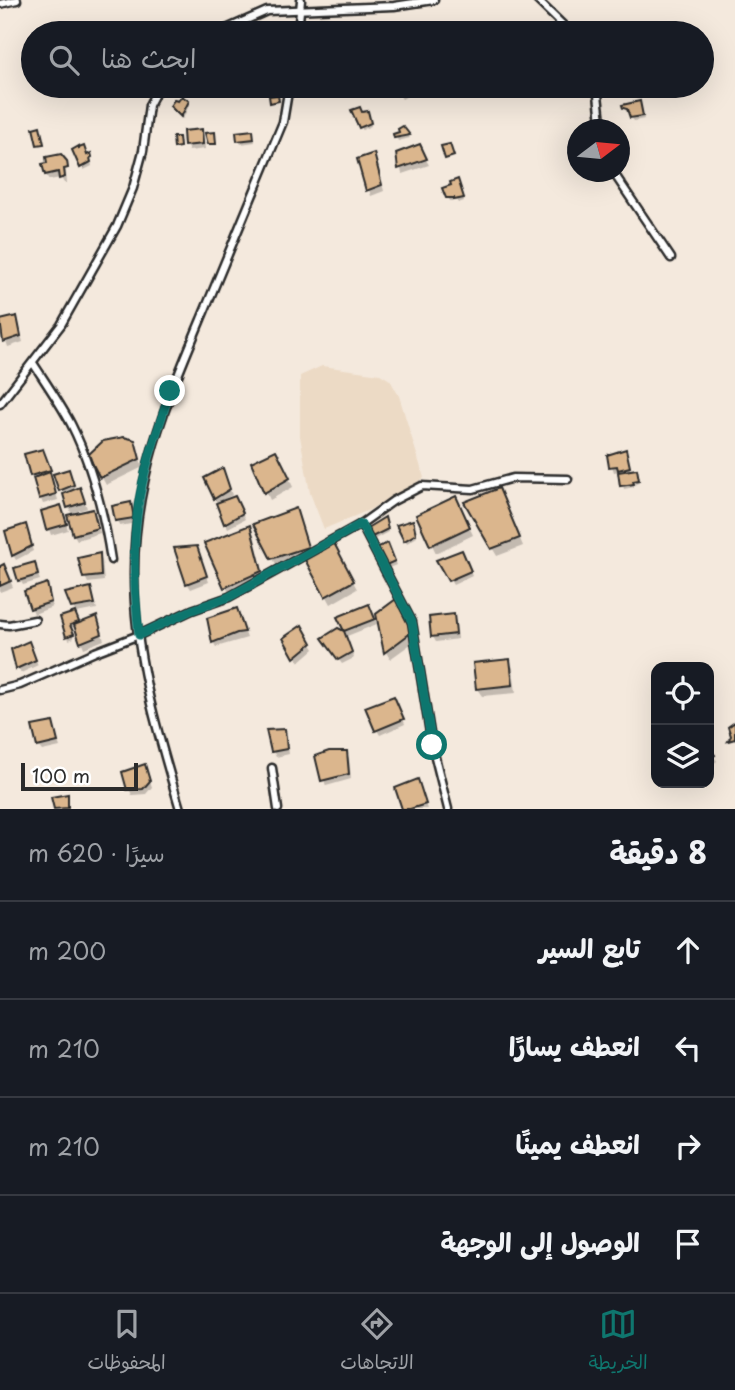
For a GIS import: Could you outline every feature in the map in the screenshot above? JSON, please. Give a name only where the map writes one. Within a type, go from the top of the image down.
[{"type":"street","points":[[0,5],[18,0]]},
{"type":"street","points":[[299,21],[301,0]]},
{"type":"street","points":[[244,21],[267,11],[394,6],[434,0]]},
{"type":"street","points":[[537,0],[559,21]]},
{"type":"street","points":[[0,404],[76,302],[122,214],[141,159],[149,105],[153,98]]},
{"type":"street","points":[[180,809],[154,722],[139,635],[134,578],[137,514],[170,391],[283,122],[287,98]]},
{"type":"street","points":[[598,98],[601,119]]},
{"type":"street","points":[[620,182],[671,258]]},
{"type":"street","points":[[33,363],[71,423],[105,526],[111,561]]},
{"type":"street","points":[[0,690],[20,685],[192,610],[229,597],[361,524],[393,501],[422,486],[473,489],[513,478],[568,479]]},
{"type":"street","points":[[361,524],[412,622],[429,732],[448,809]]},
{"type":"street","points":[[0,624],[35,620]]},
{"type":"street","points":[[272,768],[278,809]]},
{"type":"shaded area","points":[[322,366],[380,374],[390,380],[399,396],[424,478],[369,510],[324,529],[310,493],[300,436],[300,376]]},
{"type":"building","points":[[185,98],[189,101],[181,117],[170,106],[174,100]]},
{"type":"building","points":[[269,98],[278,98],[279,101],[270,103]]},
{"type":"building","points":[[640,101],[643,116],[630,118],[627,109],[622,105]]},
{"type":"building","points":[[360,107],[362,112],[368,111],[371,123],[359,128],[351,110]]},
{"type":"building","points":[[40,126],[44,144],[37,145],[33,128]]},
{"type":"building","points":[[403,126],[410,135],[394,138],[393,134],[399,132],[398,129]]},
{"type":"building","points":[[202,129],[203,144],[184,146],[183,131]]},
{"type":"building","points":[[253,130],[254,139],[237,141],[236,132]]},
{"type":"building","points":[[215,132],[216,144],[208,144],[205,133]]},
{"type":"building","points":[[173,137],[179,137],[180,147],[174,148]]},
{"type":"building","points":[[420,144],[427,159],[398,169],[396,153]]},
{"type":"building","points":[[450,144],[454,156],[445,159],[441,146]]},
{"type":"building","points":[[84,146],[87,155],[91,153],[92,157],[91,162],[80,168],[72,150]]},
{"type":"building","points":[[374,153],[382,185],[366,191],[357,159]]},
{"type":"building","points":[[61,154],[67,161],[65,177],[59,179],[58,172],[45,175],[42,164],[47,163],[46,157]]},
{"type":"building","points":[[458,179],[464,198],[446,198],[442,188]]},
{"type":"building","points":[[17,316],[21,336],[3,342],[0,320]]},
{"type":"building","points":[[124,437],[135,440],[140,459],[100,478],[88,455],[103,441]]},
{"type":"building","points":[[43,449],[51,470],[30,476],[24,454]]},
{"type":"building","points":[[626,449],[630,467],[618,470],[617,466],[609,467],[607,455]]},
{"type":"building","points":[[276,450],[290,478],[264,493],[251,462]]},
{"type":"building","points":[[223,468],[230,489],[214,499],[204,478]]},
{"type":"building","points":[[69,469],[74,485],[59,491],[53,474]]},
{"type":"building","points":[[637,469],[639,480],[633,481],[634,484],[620,486],[618,472]]},
{"type":"building","points":[[50,472],[56,494],[39,499],[33,478]]},
{"type":"building","points":[[80,487],[85,502],[67,508],[63,494]]},
{"type":"building","points":[[499,488],[520,538],[491,549],[464,502]]},
{"type":"building","points":[[235,496],[243,513],[224,524],[216,503]]},
{"type":"building","points":[[456,496],[470,527],[430,546],[416,515]]},
{"type":"building","points":[[131,502],[134,518],[115,521],[112,506]]},
{"type":"building","points":[[61,505],[67,524],[46,530],[41,511]]},
{"type":"building","points":[[296,508],[308,547],[271,559],[253,524]]},
{"type":"building","points":[[93,509],[98,528],[73,535],[67,515]]},
{"type":"building","points":[[385,517],[388,529],[372,537],[367,528]]},
{"type":"building","points":[[413,520],[416,534],[404,541],[396,525]]},
{"type":"building","points":[[26,524],[32,546],[12,556],[5,531]]},
{"type":"building","points":[[250,525],[262,571],[224,588],[204,543]]},
{"type":"building","points":[[334,543],[354,581],[325,597],[304,558]]},
{"type":"building","points":[[388,543],[395,561],[386,565],[378,547]]},
{"type":"building","points":[[197,546],[207,576],[186,584],[174,548]]},
{"type":"building","points":[[462,550],[471,571],[448,581],[436,560]]},
{"type":"building","points":[[100,553],[101,576],[83,578],[78,558]]},
{"type":"building","points":[[35,562],[38,575],[18,581],[14,568]]},
{"type":"building","points":[[4,564],[11,581],[0,586],[0,566]]},
{"type":"building","points":[[47,583],[51,602],[30,609],[24,591]]},
{"type":"building","points":[[91,587],[95,604],[71,608],[65,593]]},
{"type":"building","points":[[396,599],[412,632],[384,653],[376,614]]},
{"type":"building","points":[[369,604],[375,619],[344,631],[337,617]]},
{"type":"building","points":[[237,608],[245,632],[212,643],[207,618]]},
{"type":"building","points":[[75,612],[79,622],[70,625],[74,634],[66,637],[60,617]]},
{"type":"building","points":[[454,614],[456,634],[431,637],[429,617]]},
{"type":"building","points":[[97,616],[102,634],[80,643],[74,625]]},
{"type":"building","points":[[302,625],[312,643],[294,658],[283,638]]},
{"type":"building","points":[[338,628],[344,631],[352,652],[338,660],[322,638]]},
{"type":"building","points":[[29,641],[36,660],[16,669],[11,649]]},
{"type":"building","points":[[510,659],[513,685],[476,689],[473,663]]},
{"type":"building","points":[[394,696],[404,719],[375,731],[365,707]]},
{"type":"building","points":[[53,722],[58,742],[37,747],[32,726]]},
{"type":"building","points":[[735,722],[735,739],[728,741],[731,736],[728,727]]},
{"type":"building","points":[[285,729],[287,749],[271,752],[266,730]]},
{"type":"building","points":[[329,751],[347,751],[349,774],[321,781],[315,756]]},
{"type":"building","points":[[145,764],[150,781],[143,789],[127,790],[122,772]]},
{"type":"building","points":[[418,779],[426,804],[402,809],[395,788]]},
{"type":"building","points":[[68,794],[68,808],[54,809],[51,797]]},
{"type":"route","points":[[170,391],[137,514],[134,578],[139,635],[192,610],[229,597],[275,573],[293,559],[361,524],[412,622],[432,745]]}]
